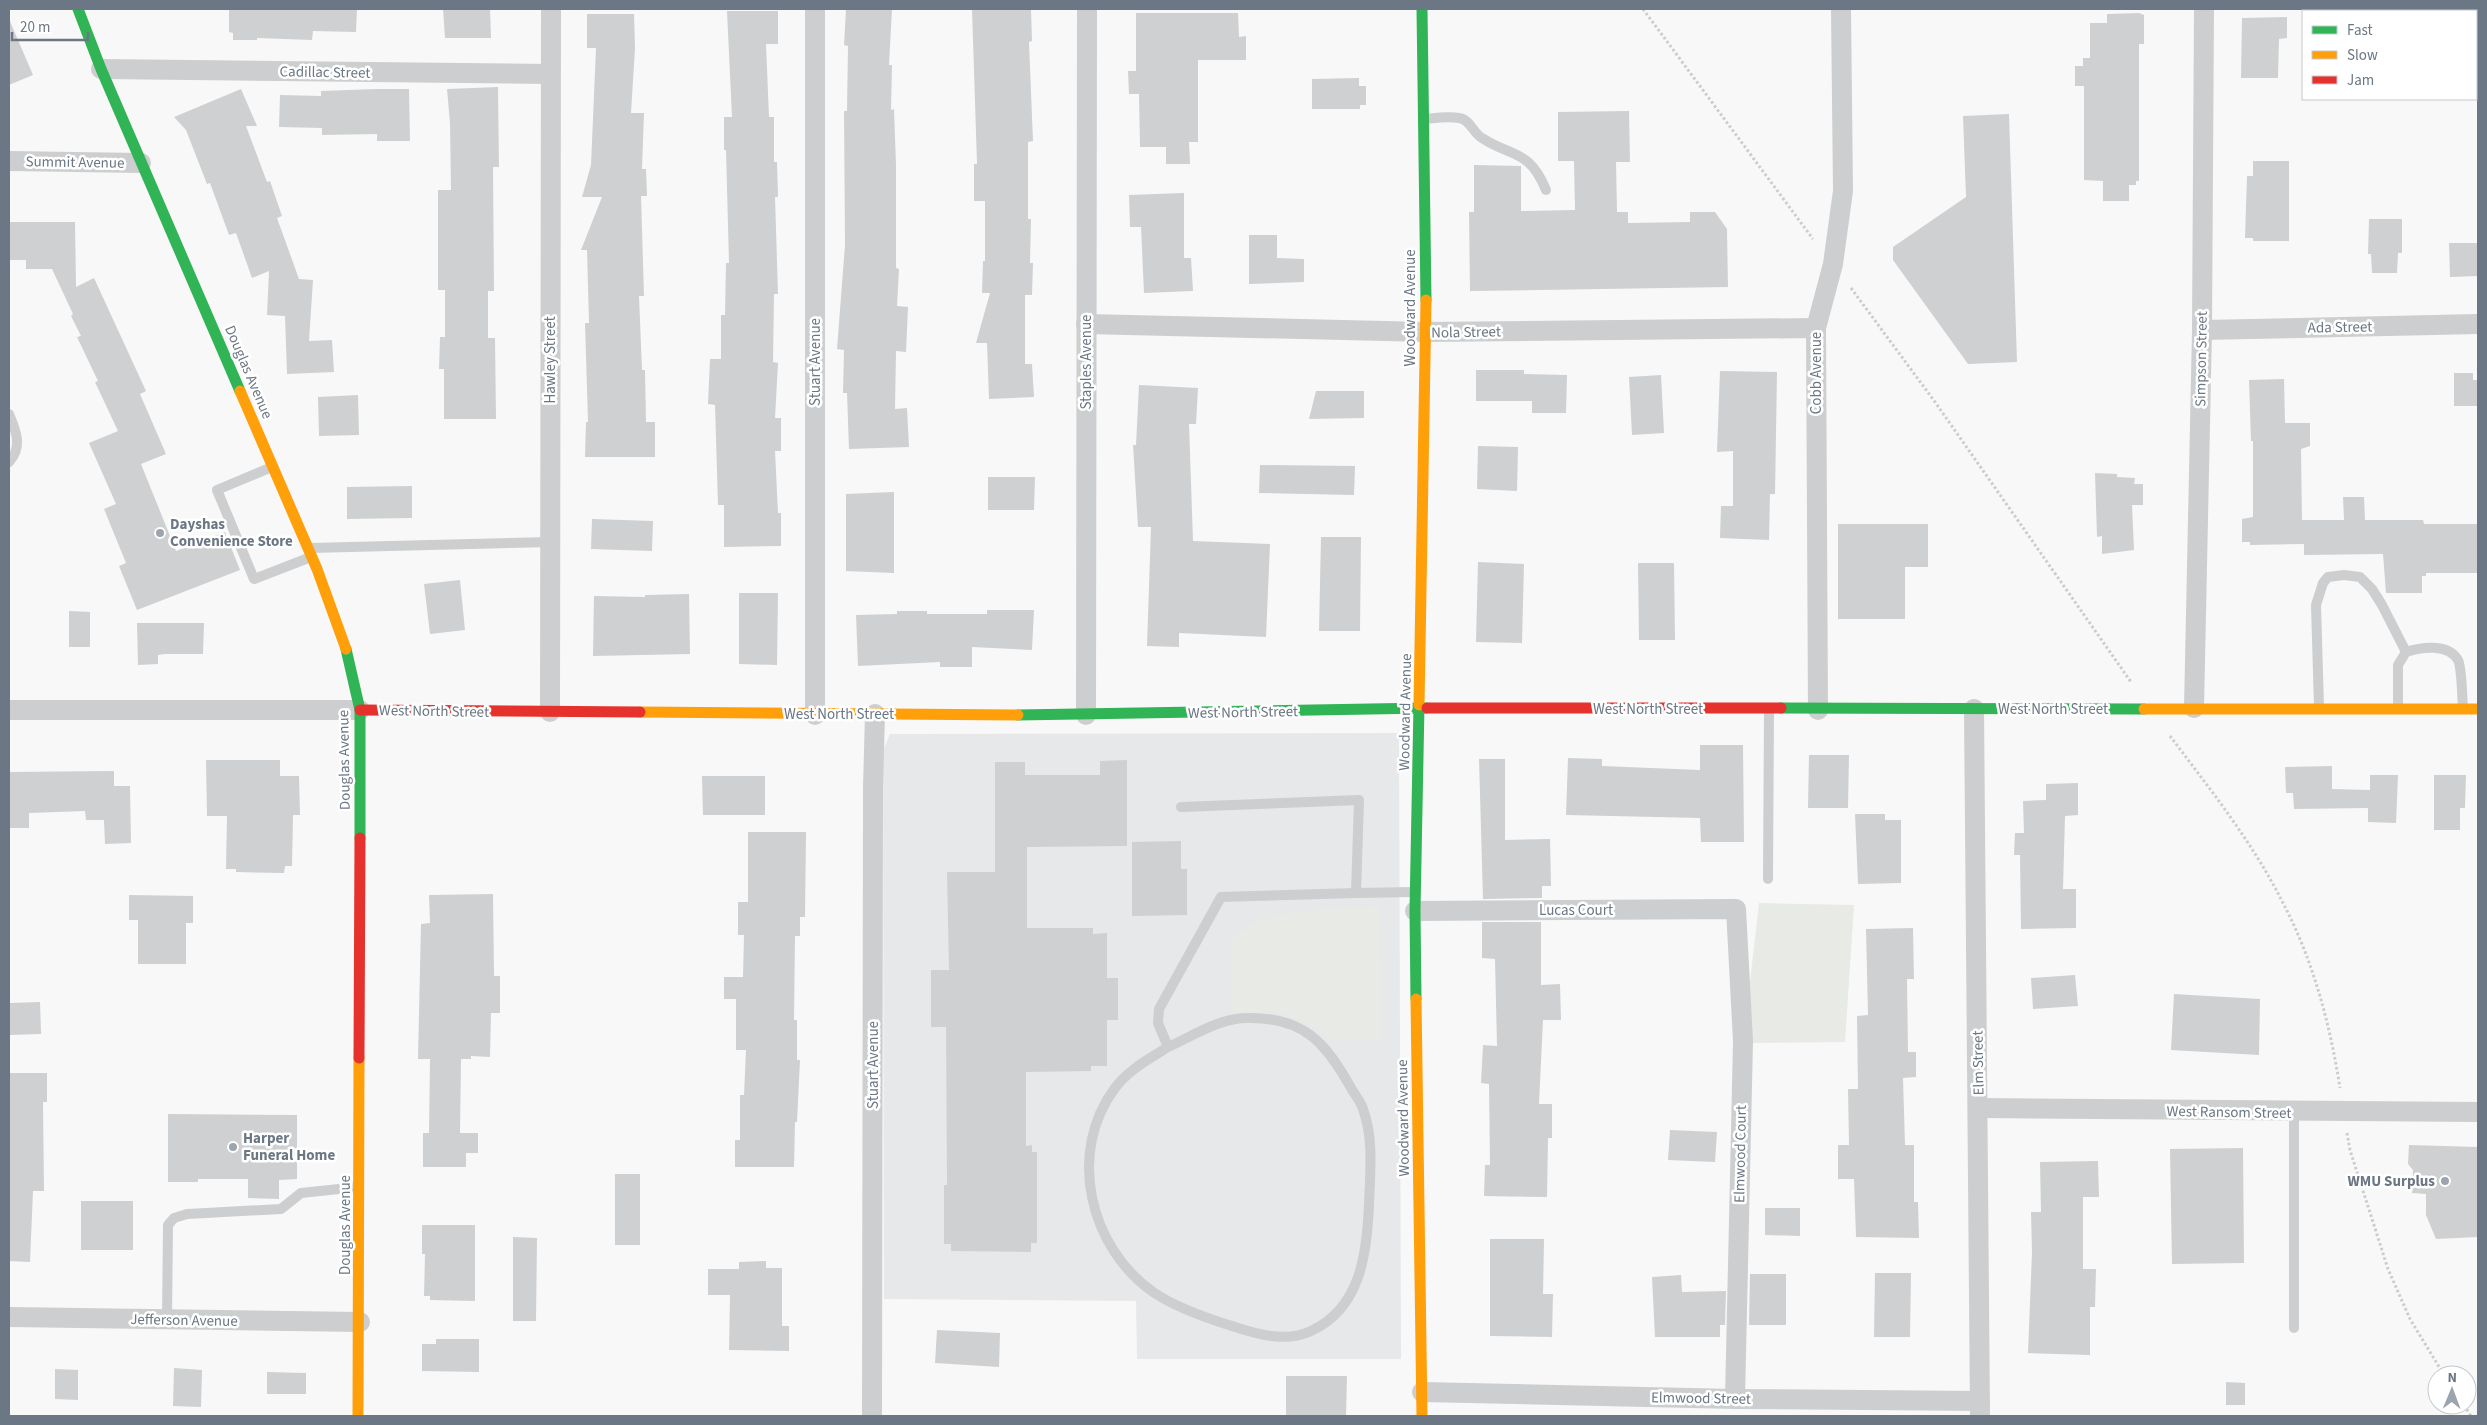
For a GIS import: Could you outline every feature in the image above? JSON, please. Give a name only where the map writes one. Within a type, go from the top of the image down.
[{"type":"street","name":"Douglas Avenue","points":[[78,9],[141,163],[310,552],[342,634],[360,710],[360,1322],[358,1416]]},
{"type":"street","name":"Hawley Street","points":[[550,712],[551,9]]},
{"type":"street","name":"Stuart Avenue","points":[[815,9],[815,715]]},
{"type":"street","name":"Staples Avenue","points":[[1086,715],[1088,9]]},
{"type":"street","name":"Woodward Avenue","points":[[1422,9],[1426,332],[1416,901],[1422,1416]]},
{"type":"street","name":"Cobb Avenue","points":[[1818,710],[1816,328],[1833,264],[1843,191],[1841,9]]},
{"type":"street","name":"Simpson Street","points":[[2194,708],[2202,330],[2204,9]]},
{"type":"street","name":"Cadillac Street","points":[[101,69],[550,74]]},
{"type":"street","name":"Summit Avenue","points":[[9,161],[141,163]]},
{"type":"street","name":"Nola Street","points":[[1086,324],[1426,332],[1816,328]]},
{"type":"street","name":"Ada Street","points":[[2202,330],[2478,324]]},
{"type":"street","name":"West North Street","points":[[9,710],[360,710],[815,715],[1086,715],[1420,708],[1769,710],[2478,709]]},
{"type":"street","name":"Elm Street","points":[[1974,709],[1979,1108],[1980,1409]]},
{"type":"street","name":"Stuart Avenue","points":[[872,1416],[873,798],[875,714]]},
{"type":"street","name":"Lucas Court","points":[[1416,901],[1736,908]]},
{"type":"street","name":"Elmwood Court","points":[[1735,1399],[1742,1043],[1736,908]]},
{"type":"street","name":"West Ransom Street","points":[[1979,1108],[2343,1113],[2478,1112]]},
{"type":"street","name":"Jefferson Avenue","points":[[9,1317],[360,1322]]},
{"type":"street","name":"Elmwood Street","points":[[1422,1392],[1735,1399],[1980,1409]]},
{"type":"lane","points":[[1423,119],[1460,118],[1466,121],[1480,138],[1518,154],[1538,170],[1546,190]]},
{"type":"lane","points":[[9,414],[16,432],[18,444],[9,462]]},
{"type":"lane","points":[[273,466],[217,490],[254,580],[310,552],[550,542]]},
{"type":"lane","points":[[2319,708],[2316,605],[2322,583],[2328,577],[2344,575],[2360,577],[2382,605],[2406,652]]},
{"type":"lane","points":[[2398,709],[2398,664],[2406,652],[2419,648],[2438,648],[2448,651],[2458,661],[2463,709]]},
{"type":"lane","points":[[1768,879],[1769,710]]},
{"type":"lane","points":[[1181,806],[1358,800],[1356,894]]},
{"type":"lane","points":[[1168,1048],[1158,1023],[1159,1009],[1221,897],[1356,894],[1416,901]]},
{"type":"lane","points":[[1238,1019],[1272,1020],[1295,1026],[1313,1036],[1337,1062],[1363,1108],[1371,1161],[1368,1236],[1363,1260],[1345,1307],[1329,1321],[1309,1332],[1288,1337],[1249,1332],[1192,1312],[1153,1292],[1116,1254],[1099,1225],[1089,1185],[1090,1154],[1096,1121],[1115,1088],[1133,1069],[1168,1048],[1203,1029],[1238,1019]]},
{"type":"lane","points":[[2294,1112],[2294,1328]]},
{"type":"lane","points":[[167,1319],[168,1225],[174,1218],[187,1214],[281,1209],[301,1193],[360,1186]]},
{"type":"path","points":[[1643,9],[1786,205],[1833,264],[1935,402],[2149,708],[2232,819],[2283,903],[2323,1003],[2335,1055],[2350,1150],[2388,1269],[2410,1319],[2438,1365]]},
{"type":"shaded area","points":[[1399,733],[1401,1359],[1137,1359],[1136,1301],[884,1299],[883,751],[890,734]]},
{"type":"shaded area","points":[[1759,903],[1854,905],[1845,1042],[1743,1043]]},
{"type":"shaded area","points":[[1380,907],[1382,1041],[1331,1040],[1318,1029],[1279,1011],[1232,1012],[1232,939],[1257,922],[1282,914]]},
{"type":"building","points":[[229,9],[357,9],[356,32],[313,31],[312,40],[257,38],[257,40],[233,40],[233,33],[229,32]]},
{"type":"building","points":[[443,9],[490,9],[491,38],[445,38]]},
{"type":"building","points":[[846,9],[892,9],[889,65],[892,65],[891,110],[894,109],[896,165],[896,268],[899,269],[897,306],[908,307],[906,352],[896,351],[895,409],[907,408],[909,447],[849,449],[847,393],[843,393],[844,350],[837,349],[845,245],[844,111],[847,111],[848,46],[844,45]]},
{"type":"building","points":[[972,9],[1031,9],[1032,41],[1029,42],[1033,141],[1028,142],[1028,219],[1031,219],[1030,263],[1033,263],[1032,295],[1025,295],[1025,364],[1032,364],[1034,397],[989,399],[987,343],[976,343],[990,293],[982,293],[983,261],[985,261],[985,201],[974,201],[974,164],[977,164]]},
{"type":"building","points":[[727,11],[778,11],[778,44],[766,44],[769,117],[774,117],[774,162],[777,162],[778,197],[775,197],[778,294],[774,294],[773,362],[778,363],[775,418],[781,418],[781,451],[775,451],[778,513],[781,513],[781,546],[724,547],[724,505],[718,505],[715,405],[708,404],[710,359],[721,359],[721,315],[725,315],[726,263],[729,263],[724,117],[732,117]]},
{"type":"building","points":[[1136,13],[1238,13],[1239,37],[1246,36],[1246,60],[1198,60],[1198,142],[1189,142],[1190,164],[1166,164],[1166,147],[1140,147],[1139,94],[1129,94],[1128,71],[1136,71]]},
{"type":"building","points":[[2139,13],[2144,15],[2144,44],[2139,44],[2139,181],[2136,181],[2136,185],[2129,185],[2129,201],[2103,201],[2103,181],[2084,180],[2084,86],[2075,86],[2075,66],[2083,66],[2083,58],[2090,58],[2090,23],[2107,23],[2107,14]]},
{"type":"building","points":[[587,14],[634,14],[635,48],[631,113],[644,113],[642,169],[646,169],[647,196],[641,196],[644,296],[639,296],[642,370],[645,370],[646,422],[655,422],[655,457],[585,457],[586,422],[588,422],[585,323],[589,323],[587,250],[581,250],[602,197],[582,197],[591,165],[596,48],[587,48]]},
{"type":"building","points":[[2287,17],[2287,38],[2279,39],[2278,78],[2241,78],[2242,18]]},
{"type":"building","points":[[9,19],[33,75],[9,85]]},
{"type":"building","points":[[1359,78],[1359,86],[1366,86],[1366,105],[1360,105],[1360,109],[1312,109],[1312,79]]},
{"type":"building","points":[[498,87],[499,167],[493,167],[494,291],[488,291],[488,338],[495,338],[496,419],[444,419],[444,369],[439,369],[440,337],[445,337],[445,290],[438,290],[438,190],[451,190],[450,123],[447,89]]},
{"type":"building","points":[[241,89],[257,126],[246,126],[267,182],[270,181],[282,216],[277,218],[299,279],[313,280],[309,341],[332,340],[334,372],[287,374],[285,316],[267,315],[269,271],[252,278],[236,233],[229,235],[210,183],[207,184],[186,130],[174,117]]},
{"type":"building","points":[[409,89],[410,141],[377,141],[377,134],[322,135],[322,128],[279,127],[280,95],[321,96],[321,91]]},
{"type":"building","points":[[1629,111],[1630,162],[1616,162],[1617,212],[1628,212],[1628,223],[1690,222],[1690,212],[1715,212],[1727,229],[1728,287],[1470,291],[1469,212],[1474,212],[1474,165],[1521,166],[1521,211],[1575,210],[1574,161],[1558,161],[1558,112]]},
{"type":"building","points":[[2009,114],[2017,362],[1968,364],[1893,260],[1893,247],[1966,197],[1963,116]]},
{"type":"building","points":[[2253,161],[2289,161],[2289,241],[2253,241],[2253,238],[2245,238],[2247,176],[2253,176]]},
{"type":"building","points":[[1184,193],[1184,258],[1191,258],[1193,291],[1144,293],[1141,227],[1130,227],[1129,195]]},
{"type":"building","points":[[2369,219],[2402,219],[2402,253],[2398,253],[2397,273],[2372,273],[2371,254],[2368,254]]},
{"type":"building","points":[[9,222],[75,222],[76,287],[94,278],[146,391],[140,394],[166,454],[141,464],[176,551],[225,532],[240,570],[137,610],[119,566],[126,563],[104,509],[116,504],[89,443],[118,431],[95,382],[98,381],[77,337],[81,336],[71,316],[73,314],[52,269],[26,269],[26,260],[9,260]]},
{"type":"building","points":[[1249,235],[1277,235],[1277,258],[1304,259],[1304,282],[1249,284]]},
{"type":"building","points":[[2449,243],[2478,243],[2478,276],[2450,277]]},
{"type":"building","points":[[1476,370],[1524,370],[1524,374],[1567,375],[1566,413],[1532,413],[1532,401],[1476,401]]},
{"type":"building","points":[[1720,371],[1777,372],[1775,494],[1770,494],[1769,540],[1720,538],[1721,506],[1733,506],[1733,451],[1717,452]]},
{"type":"building","points":[[2454,373],[2473,373],[2473,380],[2478,380],[2478,406],[2454,406]]},
{"type":"building","points":[[1661,375],[1664,433],[1632,435],[1629,377]]},
{"type":"building","points":[[2284,379],[2285,423],[2310,423],[2310,446],[2301,449],[2302,520],[2344,520],[2343,497],[2364,497],[2365,520],[2423,520],[2424,524],[2478,524],[2478,573],[2426,573],[2426,576],[2422,576],[2422,593],[2386,593],[2383,554],[2304,555],[2304,544],[2250,545],[2250,542],[2242,542],[2242,519],[2253,517],[2253,441],[2251,441],[2249,380]]},
{"type":"building","points":[[1139,385],[1198,388],[1196,424],[1189,424],[1193,541],[1270,544],[1266,637],[1179,633],[1179,647],[1147,646],[1151,527],[1138,527],[1133,445],[1136,445]]},
{"type":"building","points":[[1316,391],[1364,391],[1364,418],[1309,419]]},
{"type":"building","points":[[358,395],[359,435],[319,436],[318,397]]},
{"type":"building","points":[[1478,446],[1518,447],[1517,491],[1477,489]]},
{"type":"building","points":[[1260,465],[1355,466],[1354,495],[1259,493]]},
{"type":"building","points":[[2095,473],[2117,474],[2117,477],[2135,478],[2134,484],[2143,484],[2143,505],[2132,505],[2134,550],[2102,554],[2102,536],[2097,537]]},
{"type":"building","points":[[988,477],[1035,477],[1034,510],[988,510]]},
{"type":"building","points":[[412,486],[412,518],[347,519],[347,487]]},
{"type":"building","points":[[894,492],[894,573],[846,571],[846,494]]},
{"type":"building","points":[[592,519],[653,521],[652,551],[591,549]]},
{"type":"building","points":[[1838,524],[1928,524],[1928,567],[1905,567],[1905,619],[1838,619]]},
{"type":"building","points":[[1321,537],[1361,537],[1360,631],[1319,631]]},
{"type":"building","points":[[1478,562],[1524,564],[1522,643],[1476,642]]},
{"type":"building","points":[[1638,563],[1674,563],[1675,640],[1639,640]]},
{"type":"building","points":[[460,580],[465,630],[430,634],[424,584]]},
{"type":"building","points":[[739,593],[778,593],[777,665],[739,664]]},
{"type":"building","points":[[689,594],[690,654],[593,656],[594,596],[645,597],[645,595]]},
{"type":"building","points":[[987,610],[1034,610],[1032,650],[972,647],[972,667],[940,667],[940,662],[858,666],[856,615],[897,614],[897,611],[927,611],[927,614],[987,614]]},
{"type":"building","points":[[69,611],[90,612],[90,647],[69,647]]},
{"type":"building","points":[[137,623],[204,623],[203,654],[158,655],[158,664],[138,665]]},
{"type":"building","points":[[1700,745],[1743,745],[1744,842],[1701,842],[1700,818],[1566,815],[1568,758],[1602,759],[1602,766],[1700,770]]},
{"type":"building","points":[[1809,755],[1849,755],[1848,808],[1808,808]]},
{"type":"building","points":[[1479,759],[1505,759],[1505,840],[1550,839],[1551,886],[1542,886],[1542,898],[1483,899]]},
{"type":"building","points":[[206,760],[280,760],[280,776],[299,776],[300,815],[293,815],[292,866],[285,866],[284,873],[236,872],[236,869],[226,869],[227,816],[207,816]]},
{"type":"building","points":[[1127,760],[1127,846],[1027,847],[1027,928],[1093,928],[1093,934],[1107,933],[1107,978],[1118,978],[1118,1020],[1107,1020],[1107,1066],[1091,1066],[1091,1071],[1026,1072],[1026,1146],[1032,1145],[1032,1152],[1037,1152],[1037,1243],[1031,1243],[1031,1252],[951,1251],[951,1244],[944,1244],[944,1185],[947,1185],[946,1027],[931,1027],[931,970],[949,970],[947,872],[995,872],[995,762],[1025,762],[1025,775],[1100,775],[1100,761]]},
{"type":"building","points":[[2332,766],[2332,789],[2370,790],[2370,775],[2398,775],[2396,823],[2368,822],[2368,808],[2294,809],[2293,793],[2286,793],[2285,767]]},
{"type":"building","points":[[114,771],[114,786],[130,786],[131,843],[105,844],[104,820],[86,820],[85,811],[29,813],[29,828],[9,828],[9,772]]},
{"type":"building","points":[[2434,775],[2466,775],[2465,808],[2460,808],[2460,830],[2434,830]]},
{"type":"building","points":[[702,776],[765,776],[765,815],[703,815]]},
{"type":"building","points":[[2078,783],[2078,815],[2065,816],[2063,889],[2076,889],[2076,928],[2021,929],[2020,855],[2014,855],[2015,833],[2024,833],[2023,801],[2046,800],[2046,784]]},
{"type":"building","points":[[1855,814],[1885,814],[1885,820],[1901,820],[1901,883],[1858,884]]},
{"type":"building","points":[[748,832],[806,832],[805,917],[800,917],[800,936],[795,936],[794,1020],[797,1020],[797,1060],[800,1060],[797,1122],[795,1122],[794,1167],[735,1167],[735,1140],[740,1140],[740,1095],[744,1095],[746,1050],[736,1050],[736,999],[724,999],[724,977],[743,977],[744,935],[738,935],[738,902],[748,902]]},
{"type":"building","points":[[1181,841],[1181,869],[1187,869],[1187,915],[1132,916],[1132,842]]},
{"type":"building","points":[[493,894],[494,976],[500,976],[500,1013],[491,1013],[490,1057],[471,1056],[471,1059],[461,1059],[460,1133],[478,1133],[478,1153],[466,1153],[466,1167],[423,1167],[423,1133],[429,1133],[430,1059],[418,1059],[421,924],[430,923],[429,895]]},
{"type":"building","points":[[129,895],[193,896],[193,923],[186,923],[186,964],[138,964],[138,920],[129,920]]},
{"type":"building","points":[[1482,922],[1541,922],[1541,985],[1560,984],[1561,1020],[1543,1020],[1539,1104],[1552,1104],[1552,1138],[1548,1138],[1547,1197],[1484,1196],[1485,1165],[1490,1165],[1489,1084],[1481,1083],[1483,1045],[1497,1046],[1495,959],[1482,958]]},
{"type":"building","points":[[1913,928],[1914,979],[1907,979],[1908,1052],[1916,1052],[1916,1077],[1903,1078],[1905,1145],[1914,1145],[1914,1202],[1918,1202],[1919,1238],[1856,1237],[1854,1179],[1838,1179],[1838,1145],[1849,1145],[1848,1089],[1858,1089],[1857,1016],[1868,1015],[1866,929]]},
{"type":"building","points":[[2075,975],[2078,1006],[2033,1009],[2031,978]]},
{"type":"building","points":[[2174,994],[2260,999],[2259,1055],[2171,1050]]},
{"type":"building","points":[[40,1002],[41,1034],[9,1035],[9,1003]]},
{"type":"building","points":[[9,1073],[47,1073],[47,1102],[43,1102],[44,1191],[33,1191],[30,1262],[9,1261]]},
{"type":"building","name":"Harper Funeral Home","points":[[168,1114],[297,1115],[297,1179],[279,1180],[279,1199],[248,1198],[248,1179],[198,1179],[198,1182],[168,1182]]},
{"type":"building","points":[[1670,1130],[1717,1132],[1715,1162],[1668,1160]]},
{"type":"building","name":"WMU Surplus","points":[[2409,1145],[2478,1147],[2478,1237],[2436,1239],[2426,1215],[2426,1194],[2412,1193],[2413,1170],[2408,1164]]},
{"type":"building","points":[[2243,1148],[2244,1263],[2172,1264],[2170,1149]]},
{"type":"building","points":[[2098,1161],[2099,1197],[2083,1197],[2083,1269],[2096,1269],[2095,1307],[2090,1307],[2090,1355],[2028,1353],[2032,1252],[2031,1212],[2041,1212],[2040,1162]]},
{"type":"building","points":[[615,1174],[640,1174],[640,1245],[615,1245]]},
{"type":"building","points":[[81,1201],[133,1201],[133,1250],[81,1250]]},
{"type":"building","points":[[1765,1208],[1800,1208],[1800,1236],[1765,1235]]},
{"type":"building","points":[[422,1225],[475,1225],[475,1301],[430,1300],[430,1296],[424,1296],[425,1254],[422,1254]]},
{"type":"building","points":[[513,1237],[537,1238],[536,1321],[513,1321]]},
{"type":"building","points":[[1490,1239],[1544,1239],[1543,1294],[1553,1294],[1552,1337],[1490,1336]]},
{"type":"building","points":[[766,1261],[766,1268],[782,1268],[782,1326],[789,1326],[789,1351],[729,1350],[730,1295],[708,1295],[708,1269],[739,1269],[739,1262]]},
{"type":"building","points":[[1875,1273],[1911,1273],[1910,1337],[1874,1337]]},
{"type":"building","points":[[1750,1274],[1786,1274],[1786,1325],[1749,1325]]},
{"type":"building","points":[[1681,1275],[1682,1292],[1726,1291],[1725,1325],[1720,1325],[1720,1337],[1655,1337],[1652,1277]]},
{"type":"building","points":[[937,1330],[1000,1333],[999,1367],[935,1363]]},
{"type":"building","points":[[436,1339],[479,1339],[479,1372],[422,1371],[422,1344],[436,1344]]},
{"type":"building","points":[[174,1368],[202,1370],[201,1407],[173,1406]]},
{"type":"building","points":[[55,1369],[78,1370],[78,1400],[55,1399]]},
{"type":"building","points":[[267,1372],[306,1373],[306,1394],[267,1394]]},
{"type":"building","points":[[1286,1376],[1347,1376],[1346,1416],[1286,1416]]},
{"type":"building","points":[[2226,1382],[2245,1383],[2245,1405],[2226,1405]]},
{"type":"traffic: fast","points":[[78,9],[101,69],[240,391]]},
{"type":"traffic: fast","points":[[1422,9],[1426,300]]},
{"type":"traffic: fast","points":[[346,649],[360,710],[360,838]]},
{"type":"traffic: fast","points":[[1416,999],[1415,911],[1419,705]]},
{"type":"traffic: fast","points":[[1018,715],[1427,708]]},
{"type":"traffic: fast","points":[[1781,708],[2144,709]]},
{"type":"traffic: slow","points":[[1419,705],[1426,300]]},
{"type":"traffic: slow","points":[[240,391],[317,569],[346,649]]},
{"type":"traffic: slow","points":[[2144,709],[2478,709]]},
{"type":"traffic: slow","points":[[640,712],[1018,715]]},
{"type":"traffic: slow","points":[[1416,999],[1422,1416]]},
{"type":"traffic: slow","points":[[358,1416],[359,1058]]},
{"type":"traffic: jam","points":[[1427,708],[1781,708]]},
{"type":"traffic: jam","points":[[360,710],[640,712]]},
{"type":"traffic: jam","points":[[359,1058],[360,838]]},
{"type":"place","name":"Dayshas Convenience Store","points":[[160,533]]},
{"type":"place","name":"Harper Funeral Home","points":[[233,1147]]},
{"type":"place","name":"WMU Surplus","points":[[2445,1181]]}]
